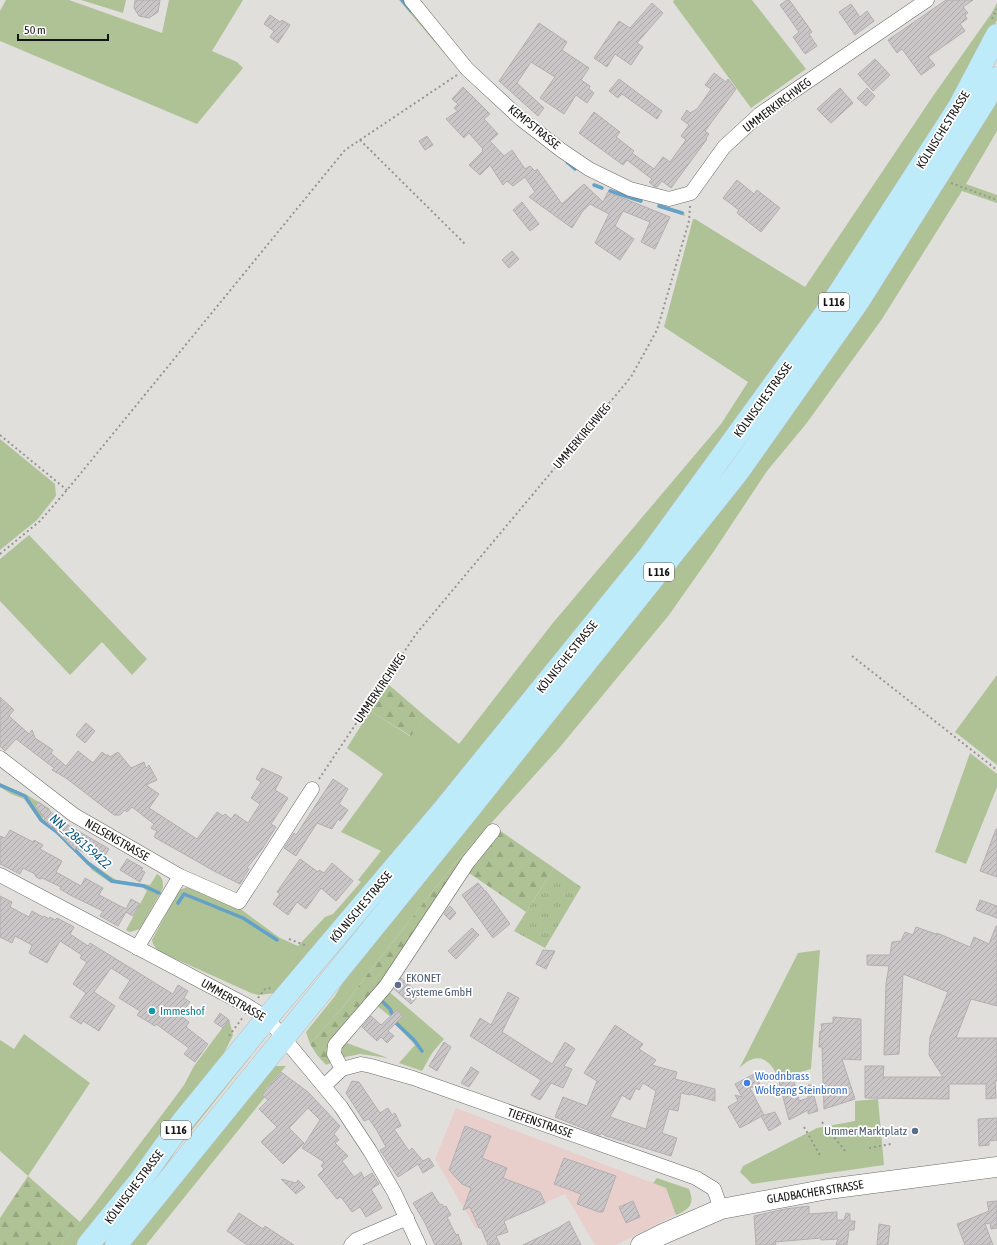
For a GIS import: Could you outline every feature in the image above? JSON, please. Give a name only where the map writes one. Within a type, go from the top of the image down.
[{"type":"main road","name":"KÖLNISCHE STRASSE","points":[[88,1245],[140,1181],[258,1013],[444,808],[650,555],[828,310],[959,107],[994,28]]},
{"type":"main road","name":"KÖLNISCHE STRASSE","points":[[116,1245],[457,825],[738,472],[858,302],[984,102],[997,78]]},
{"type":"main road","name":"GLADBACHER STRASSE","points":[[641,1245],[663,1234],[721,1210],[828,1189],[997,1167]]},
{"type":"street","name":"KEMPSTRASSE","points":[[411,0],[467,69],[521,119],[561,150],[589,169],[630,189],[669,199],[691,193]]},
{"type":"street","name":"UMMERKIRCHWEG","points":[[691,193],[724,147],[760,114],[927,0]]},
{"type":"street","name":"NELSENSTRASSE","points":[[0,758],[74,815],[180,876],[239,902],[312,789]]},
{"type":"street","points":[[342,1069],[334,1054],[336,1045],[386,986],[468,862],[493,831]]},
{"type":"street","name":"UMMERSTRASSE","points":[[0,875],[258,1013],[284,1039],[341,1107],[370,1151],[394,1192],[419,1245]]},
{"type":"street","points":[[137,948],[180,876]]},
{"type":"street","name":"TIEFENSTRASSE","points":[[324,1086],[342,1069],[361,1064],[412,1078],[696,1178],[714,1189],[721,1210]]},
{"type":"street","points":[[351,1245],[356,1240],[407,1218]]},
{"type":"path","points":[[994,28],[997,9]]},
{"type":"path","points":[[0,554],[40,521],[67,490],[345,150],[467,69]]},
{"type":"path","points":[[360,140],[466,245]]},
{"type":"path","points":[[949,182],[997,200]]},
{"type":"path","name":"UMMERKIRCHWEG","points":[[312,789],[416,634],[631,377],[657,330],[689,221],[691,193]]},
{"type":"path","points":[[0,435],[67,490]]},
{"type":"path","points":[[852,656],[997,770]]},
{"type":"path","points":[[289,939],[310,948]]},
{"type":"path","points":[[226,1040],[258,1013],[264,989],[276,987]]},
{"type":"path","points":[[822,1122],[846,1152]]},
{"type":"path","points":[[804,1127],[821,1157]]},
{"type":"path","points":[[869,1148],[891,1144]]},
{"type":"shaded area","points":[[456,1108],[666,1188],[676,1215],[616,1245],[595,1245],[565,1194],[504,1221],[476,1229],[435,1159]]},
{"type":"green space","points":[[6,0],[69,0],[162,33],[169,0],[243,0],[212,51],[237,62],[243,68],[197,124],[0,41],[0,11]]},
{"type":"green space","points":[[81,0],[126,0],[123,13]]},
{"type":"green space","points":[[399,0],[404,0],[453,58],[450,60]]},
{"type":"green space","points":[[674,0],[752,0],[806,69],[751,108],[673,2]]},
{"type":"green space","points":[[997,3],[997,20],[985,42],[856,254],[689,489],[601,602],[392,861],[277,993],[258,995],[251,993],[158,951],[152,940],[179,890],[187,887],[235,905],[280,938],[298,946],[325,917],[333,914],[361,882],[358,880],[381,851],[341,832],[383,774],[347,748],[370,711],[410,736],[425,716],[459,744],[552,624],[721,424],[748,382],[664,327],[693,219],[805,287]]},
{"type":"green space","points":[[997,96],[997,131],[966,184],[997,195],[997,203],[962,191],[882,319],[806,424],[767,471],[669,615],[560,747],[455,863],[344,1006],[310,1044],[306,1032],[335,996],[350,970],[739,485]]},
{"type":"green space","points":[[610,189],[642,199],[641,203],[608,192]]},
{"type":"green space","points":[[658,204],[684,212],[685,216],[657,207]]},
{"type":"green space","points":[[0,439],[55,484],[56,496],[37,520],[0,550]]},
{"type":"green space","points":[[29,535],[147,659],[132,675],[102,642],[70,675],[0,601],[0,559]]},
{"type":"green space","points":[[997,675],[997,765],[955,732]]},
{"type":"green space","points":[[388,684],[425,716],[411,736],[370,711]]},
{"type":"green space","points":[[970,753],[997,774],[997,787],[966,864],[935,852]]},
{"type":"green space","points":[[0,783],[27,795],[50,809],[42,819],[89,862],[116,880],[150,885],[157,874],[162,878],[163,888],[140,929],[130,932],[126,930],[147,891],[142,887],[111,883],[92,870],[83,858],[68,846],[56,832],[40,821],[24,799],[11,794],[0,787]]},
{"type":"green space","points":[[490,824],[493,825],[381,986],[333,1062],[326,1065],[310,1044],[344,1006],[455,863]]},
{"type":"green space","points":[[499,830],[554,868],[526,912],[466,871]]},
{"type":"green space","points":[[554,868],[581,887],[545,948],[514,931]]},
{"type":"green space","points":[[820,950],[811,1069],[778,1078],[771,1065],[762,1059],[756,1058],[745,1063],[739,1069],[798,953]]},
{"type":"green space","points":[[387,990],[444,1039],[432,1053],[422,1071],[399,1063],[415,1045],[395,1024],[391,1017],[376,1005]]},
{"type":"green space","points":[[229,1019],[233,1035],[221,1059],[80,1245],[61,1245],[92,1207],[170,1104],[184,1085],[194,1066]]},
{"type":"green space","points":[[24,1034],[90,1083],[28,1176],[0,1151],[0,1040],[14,1049]]},
{"type":"green space","points":[[344,1042],[388,1058],[360,1054],[341,1058],[339,1051]]},
{"type":"green space","points":[[250,1053],[251,1056],[176,1150],[157,1181],[106,1245],[101,1245]]},
{"type":"green space","points":[[274,1066],[286,1066],[266,1089],[269,1092],[146,1245],[126,1245]]},
{"type":"green space","points":[[878,1099],[884,1165],[752,1184],[740,1172],[743,1166],[817,1128],[855,1121],[855,1101]]},
{"type":"green space","points":[[28,1176],[80,1222],[61,1245],[0,1245],[0,1218]]},
{"type":"green space","points":[[657,1178],[689,1189],[691,1194],[691,1202],[685,1211],[676,1215],[666,1188],[653,1183]]},
{"type":"building","points":[[135,0],[160,0],[158,12],[149,18],[139,16],[134,8]]},
{"type":"building","points":[[787,0],[790,1],[812,32],[809,34],[817,46],[805,54],[793,37],[799,32],[780,5]]},
{"type":"building","points":[[946,0],[973,0],[963,7],[968,13],[965,15],[967,19],[960,24],[965,31],[928,57],[935,65],[921,75],[902,49],[897,53],[888,40]]},
{"type":"building","points":[[652,3],[663,13],[637,43],[643,47],[631,65],[615,54],[607,67],[594,58],[619,21],[630,28]]},
{"type":"building","points":[[851,4],[860,17],[867,11],[874,21],[855,35],[839,12]]},
{"type":"building","points":[[270,15],[280,22],[282,20],[290,25],[278,43],[270,37],[274,31],[264,24]]},
{"type":"building","points":[[539,23],[567,42],[562,50],[589,68],[581,80],[590,86],[589,89],[594,93],[587,103],[576,95],[564,114],[540,98],[555,77],[531,62],[517,83],[544,108],[538,116],[499,81]]},
{"type":"building","points":[[875,59],[890,75],[873,91],[858,74]]},
{"type":"building","points":[[714,73],[726,82],[728,79],[736,89],[705,131],[709,134],[706,138],[707,139],[671,188],[662,181],[657,187],[655,187],[649,182],[652,179],[627,160],[623,165],[579,133],[594,112],[620,132],[616,137],[634,151],[632,153],[654,169],[663,157],[670,162],[686,140],[681,136],[689,125],[681,119],[687,110],[690,113],[697,109],[705,98],[711,89],[705,85]]},
{"type":"building","points":[[619,79],[662,111],[657,119],[622,94],[618,98],[609,91]]},
{"type":"building","points":[[463,87],[490,114],[484,119],[498,134],[490,141],[504,156],[512,150],[525,169],[530,166],[535,171],[537,169],[562,204],[584,184],[603,202],[608,192],[670,217],[655,249],[641,242],[650,222],[623,211],[615,226],[634,239],[620,260],[595,243],[609,214],[590,204],[582,212],[572,228],[529,197],[535,192],[525,177],[513,186],[507,181],[503,185],[490,165],[480,175],[469,165],[483,151],[483,149],[469,133],[464,138],[446,119],[458,111],[454,108],[458,104],[452,99]]},
{"type":"building","points":[[840,88],[853,103],[831,123],[817,109]]},
{"type":"building","points":[[867,88],[875,96],[866,106],[857,98]]},
{"type":"building","points":[[427,136],[433,145],[425,150],[419,141]]},
{"type":"building","points":[[737,180],[754,194],[757,190],[780,208],[761,232],[737,213],[739,210],[723,198]]},
{"type":"building","points":[[522,202],[539,224],[530,231],[513,210]]},
{"type":"building","points":[[512,251],[519,259],[509,268],[502,260]]},
{"type":"building","points":[[0,697],[14,710],[9,716],[29,734],[32,730],[35,738],[53,750],[51,753],[66,766],[78,751],[93,763],[102,752],[110,757],[118,752],[131,768],[144,762],[146,768],[149,765],[157,780],[146,785],[159,794],[149,808],[197,839],[217,812],[223,816],[225,814],[231,819],[235,814],[248,823],[260,804],[251,798],[261,782],[256,779],[262,768],[282,777],[275,790],[288,798],[271,824],[276,827],[262,849],[247,868],[249,869],[240,884],[154,837],[157,831],[151,828],[154,824],[132,807],[127,812],[125,810],[120,815],[114,815],[66,778],[52,770],[54,768],[16,739],[5,751],[0,746]]},
{"type":"building","points":[[86,723],[95,731],[85,743],[76,735]]},
{"type":"building","points":[[333,779],[348,789],[339,804],[348,810],[340,821],[338,819],[332,829],[317,823],[296,856],[284,848],[294,833],[296,835]]},
{"type":"building","points":[[39,802],[63,822],[109,849],[101,862],[76,848],[75,850],[52,826],[44,820],[45,818],[35,806]]},
{"type":"building","points":[[997,829],[997,877],[980,871]]},
{"type":"building","points":[[10,830],[33,842],[34,840],[43,845],[40,849],[62,861],[56,872],[81,886],[85,878],[103,888],[99,895],[126,909],[131,899],[140,904],[133,916],[126,912],[118,926],[100,916],[103,911],[70,895],[60,889],[61,887],[42,878],[40,879],[36,877],[35,874],[23,868],[20,874],[0,864],[0,836],[5,838]]},
{"type":"building","points":[[127,859],[143,868],[141,870],[145,872],[140,882],[120,870]]},
{"type":"building","points":[[300,859],[318,872],[319,870],[324,873],[332,863],[353,881],[336,901],[321,888],[306,909],[297,902],[288,915],[273,904],[280,894],[277,892]]},
{"type":"building","points":[[478,883],[486,891],[510,924],[493,938],[462,895]]},
{"type":"building","points":[[0,896],[12,902],[10,907],[29,917],[32,911],[49,919],[50,917],[55,920],[57,918],[74,927],[70,934],[88,946],[90,943],[173,994],[178,985],[188,991],[184,998],[190,1002],[180,1015],[189,1022],[186,1027],[208,1044],[195,1062],[184,1054],[189,1048],[156,1024],[155,1026],[137,1015],[140,1011],[119,998],[130,980],[111,968],[94,992],[115,1006],[99,1031],[83,1021],[81,1024],[70,1017],[86,993],[73,984],[87,962],[80,958],[82,955],[60,941],[47,963],[29,953],[32,945],[15,936],[12,943],[0,937]]},
{"type":"building","points":[[980,900],[997,906],[997,918],[976,910]]},
{"type":"building","points":[[450,906],[456,913],[450,920],[444,914]]},
{"type":"building","points":[[996,926],[997,1006],[971,999],[956,1038],[997,1038],[997,1081],[995,1081],[996,1098],[986,1099],[986,1084],[949,1084],[949,1099],[865,1098],[865,1066],[884,1066],[883,1077],[943,1077],[929,1055],[930,1037],[948,992],[903,974],[899,1054],[884,1055],[886,984],[889,966],[867,965],[867,955],[890,955],[892,942],[901,941],[905,932],[913,935],[916,927],[936,934],[937,933],[970,947],[974,937],[989,944]]},
{"type":"building","points":[[472,928],[479,935],[456,959],[448,951]]},
{"type":"building","points":[[543,950],[555,951],[546,969],[536,964]]},
{"type":"building","points":[[401,978],[420,994],[411,1004],[394,989]]},
{"type":"building","points":[[508,992],[519,998],[502,1032],[552,1064],[565,1042],[575,1049],[564,1066],[572,1069],[563,1088],[551,1083],[540,1100],[531,1095],[541,1080],[470,1036],[480,1018],[491,1025]]},
{"type":"building","points":[[397,1010],[403,1016],[388,1031],[394,1036],[387,1043],[381,1037],[377,1041],[362,1027],[371,1016],[381,1025]]},
{"type":"building","points":[[220,1013],[229,1020],[223,1028],[214,1022]]},
{"type":"building","points":[[833,1017],[861,1019],[861,1060],[842,1059],[855,1099],[824,1109],[822,1047],[819,1047],[820,1031],[822,1031],[821,1024],[833,1023]]},
{"type":"building","points":[[615,1025],[643,1044],[639,1049],[656,1060],[652,1065],[677,1072],[675,1079],[715,1089],[715,1101],[681,1093],[678,1111],[669,1109],[662,1133],[677,1138],[671,1156],[606,1136],[601,1133],[600,1135],[555,1117],[563,1097],[587,1106],[597,1081],[584,1073]],"holes":[[[643,1083],[656,1091],[646,1129],[610,1117],[622,1095],[630,1100],[636,1088],[639,1090]]]},
{"type":"building","points":[[444,1042],[451,1047],[437,1071],[429,1066]]},
{"type":"building","points":[[471,1067],[479,1072],[469,1087],[461,1083]]},
{"type":"building","points":[[281,1072],[308,1092],[340,1126],[334,1134],[339,1140],[335,1143],[348,1156],[342,1161],[354,1177],[361,1172],[364,1178],[372,1173],[379,1184],[371,1189],[382,1208],[366,1217],[360,1207],[352,1212],[341,1197],[337,1199],[318,1175],[324,1169],[321,1166],[324,1162],[302,1148],[320,1120],[308,1108],[289,1128],[304,1143],[283,1164],[261,1142],[277,1127],[259,1109],[268,1100],[262,1095]]},
{"type":"building","points":[[754,1074],[760,1084],[750,1088],[764,1115],[740,1128],[728,1107],[738,1101],[735,1095],[742,1097],[735,1084]]},
{"type":"building","points":[[792,1074],[799,1101],[808,1098],[808,1085],[811,1085],[818,1111],[808,1114],[808,1110],[789,1120],[778,1078]]},
{"type":"building","points":[[352,1081],[359,1082],[380,1113],[388,1108],[392,1115],[395,1113],[401,1126],[394,1129],[409,1151],[412,1148],[423,1161],[429,1158],[434,1166],[423,1173],[418,1164],[398,1177],[380,1150],[386,1147],[376,1129],[369,1119],[364,1121],[346,1093]]},
{"type":"building","points":[[775,1112],[781,1124],[769,1131],[761,1116]]},
{"type":"building","points":[[997,1118],[997,1140],[989,1141],[989,1145],[979,1146],[978,1119]]},
{"type":"building","points":[[465,1126],[491,1136],[482,1158],[507,1168],[503,1178],[540,1192],[545,1203],[504,1221],[508,1232],[496,1236],[500,1245],[488,1245],[470,1207],[463,1210],[471,1188],[462,1184],[449,1170]]},
{"type":"building","points":[[564,1158],[616,1176],[603,1212],[577,1204],[581,1194],[554,1184]]},
{"type":"building","points":[[281,1179],[296,1183],[298,1180],[305,1187],[296,1194]]},
{"type":"building","points":[[432,1192],[440,1205],[442,1204],[444,1207],[446,1206],[451,1215],[447,1217],[456,1235],[458,1234],[462,1245],[435,1245],[425,1223],[413,1203]]},
{"type":"building","points":[[633,1201],[640,1217],[626,1223],[619,1207]]},
{"type":"building","points":[[997,1201],[997,1228],[991,1229],[990,1223],[985,1224],[993,1245],[965,1245],[957,1224],[989,1211],[987,1202]]},
{"type":"building","points":[[809,1206],[809,1214],[837,1212],[837,1220],[844,1220],[846,1213],[850,1214],[850,1221],[855,1221],[854,1230],[849,1230],[847,1245],[836,1245],[838,1239],[821,1240],[821,1238],[775,1242],[776,1245],[756,1245],[754,1216],[785,1209]]},
{"type":"building","points":[[239,1213],[263,1229],[265,1226],[294,1245],[247,1245],[227,1231]]},
{"type":"building","points":[[569,1221],[581,1245],[523,1245],[558,1228]]},
{"type":"building","points":[[879,1224],[890,1226],[888,1245],[877,1245]]},
{"type":"waterway","points":[[402,0],[411,11]]},
{"type":"waterway","points":[[567,162],[575,169]]},
{"type":"waterway","points":[[594,185],[602,188]]},
{"type":"waterway","points":[[610,191],[641,201]]},
{"type":"waterway","points":[[659,206],[682,213]]},
{"type":"waterway","name":"NN_286159422","points":[[0,785],[25,796],[41,820],[57,832],[88,863],[112,881],[144,886],[159,893]]},
{"type":"waterway","name":"NN_286159422","points":[[178,903],[184,894],[243,918],[277,940]]},
{"type":"waterway","name":"NN_286159422","points":[[382,1001],[390,1009],[396,1023],[414,1040],[422,1051]]},
{"type":"place","name":"EKONET Systeme GmbH","points":[[398,985]]},
{"type":"place","name":"Immeshof","points":[[152,1011]]},
{"type":"place","name":"Woodnbrass Wolfgang Steinbronn","points":[[747,1083]]},
{"type":"place","name":"Ummer Marktplatz","points":[[915,1131]]}]
